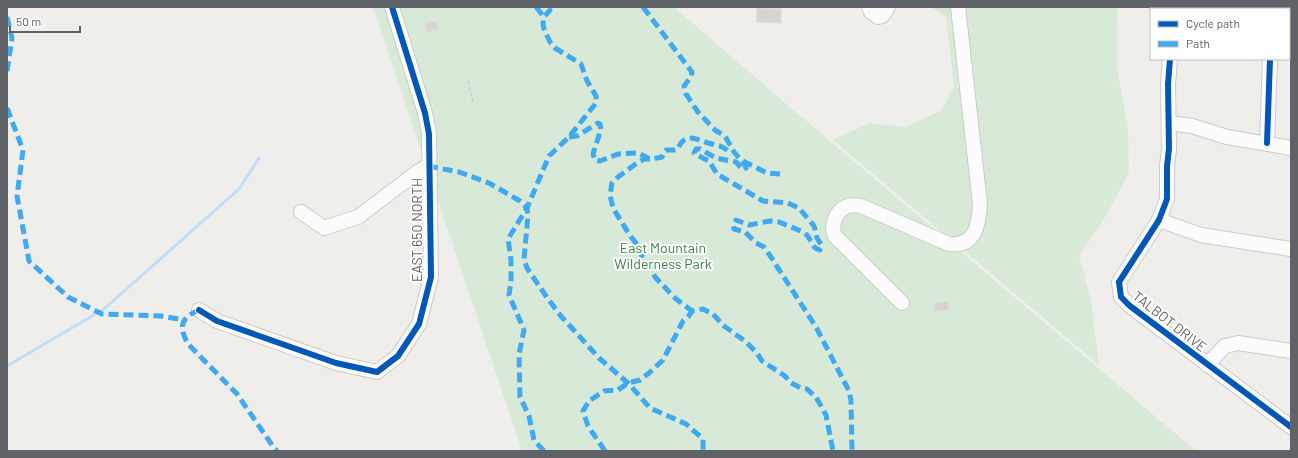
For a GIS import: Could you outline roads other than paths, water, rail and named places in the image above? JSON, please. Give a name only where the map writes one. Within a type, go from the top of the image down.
[{"type":"street","name":"EAST 650 NORTH","points":[[199,310],[217,321],[328,360],[377,372],[398,356],[419,324],[431,277],[428,166],[429,134],[427,119],[392,7]]},
{"type":"street","points":[[869,7],[871,12],[878,17],[882,16],[888,7]]},
{"type":"street","points":[[902,303],[835,236],[833,221],[836,215],[846,206],[853,205],[861,206],[949,244],[959,244],[964,242],[975,232],[979,222],[980,204],[958,7]]},
{"type":"street","name":"TALBOT DRIVE","points":[[1170,60],[1168,84],[1169,122],[1167,199],[1159,220],[1119,282],[1121,297],[1130,306],[1291,427]]},
{"type":"street","points":[[1267,143],[1270,60]]},
{"type":"street","points":[[1169,122],[1192,126],[1227,137],[1291,148]]},
{"type":"street","points":[[301,212],[324,228],[358,217],[416,173],[428,166]]},
{"type":"street","points":[[1159,220],[1201,236],[1291,249]]},
{"type":"street","points":[[1207,364],[1225,346],[1238,343],[1291,351]]},
{"type":"waterway","points":[[7,366],[104,309],[239,189],[259,158]]},
{"type":"park label","name":"East Mountain Wilderness Park","points":[[663,256]]}]
